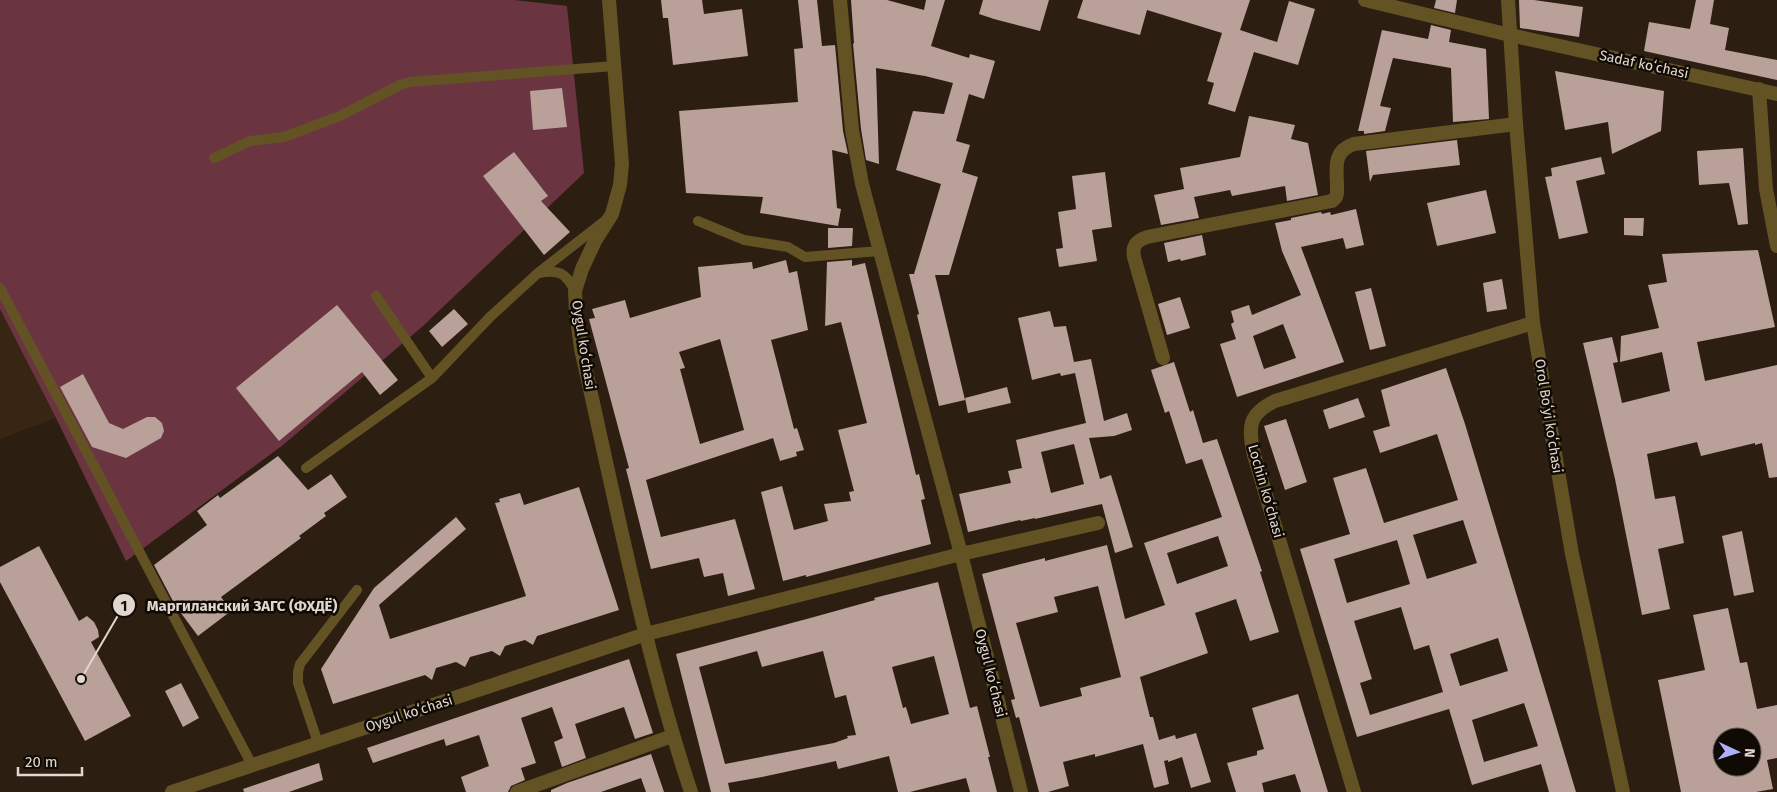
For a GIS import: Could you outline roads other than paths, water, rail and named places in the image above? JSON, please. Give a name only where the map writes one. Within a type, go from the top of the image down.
[{"type":"street","name":"Oygul koʻchasi","points":[[609,0],[622,164],[620,185],[612,214],[595,241],[582,269],[576,291],[576,310],[581,350],[646,634],[672,736],[691,792]]},
{"type":"street","name":"Oygul koʻchasi","points":[[840,0],[852,130],[862,184],[962,554],[1021,792]]},
{"type":"street","points":[[1365,0],[1510,35]]},
{"type":"street","name":"Orol Boʻyi koʻchasi","points":[[1508,0],[1516,124],[1533,323],[1572,554],[1623,792]]},
{"type":"street","name":"Sadaf koʻchasi","points":[[1510,35],[1777,94]]},
{"type":"street","points":[[1759,89],[1766,189],[1777,246]]},
{"type":"street","points":[[1164,358],[1134,258],[1136,242],[1147,237],[1332,201],[1338,193],[1337,159],[1339,153],[1344,148],[1354,144],[1516,124]]},
{"type":"street","name":"Lochin koʻchasi","points":[[1354,792],[1254,455],[1250,429],[1253,417],[1262,408],[1275,402],[1533,323]]},
{"type":"street","points":[[962,554],[1098,522]]},
{"type":"street","name":"Oygul koʻchasi","points":[[172,792],[646,634],[962,554]]},
{"type":"street","points":[[517,792],[672,736]]},
{"type":"lane","points":[[214,158],[250,141],[284,137],[340,116],[400,85],[410,82],[614,66]]},
{"type":"lane","points":[[306,468],[432,378],[490,316],[538,273],[612,214]]},
{"type":"lane","points":[[698,221],[744,240],[788,247],[805,257],[880,251]]},
{"type":"lane","points":[[538,273],[547,271],[560,272],[570,281],[576,291]]},
{"type":"lane","points":[[0,288],[252,765]]},
{"type":"lane","points":[[376,296],[432,378]]},
{"type":"lane","points":[[318,743],[298,683],[300,664],[357,590]]},
{"type":"place","name":"Маргиланский ЗАГС (ФХДЁ)","points":[[81,679]]}]
